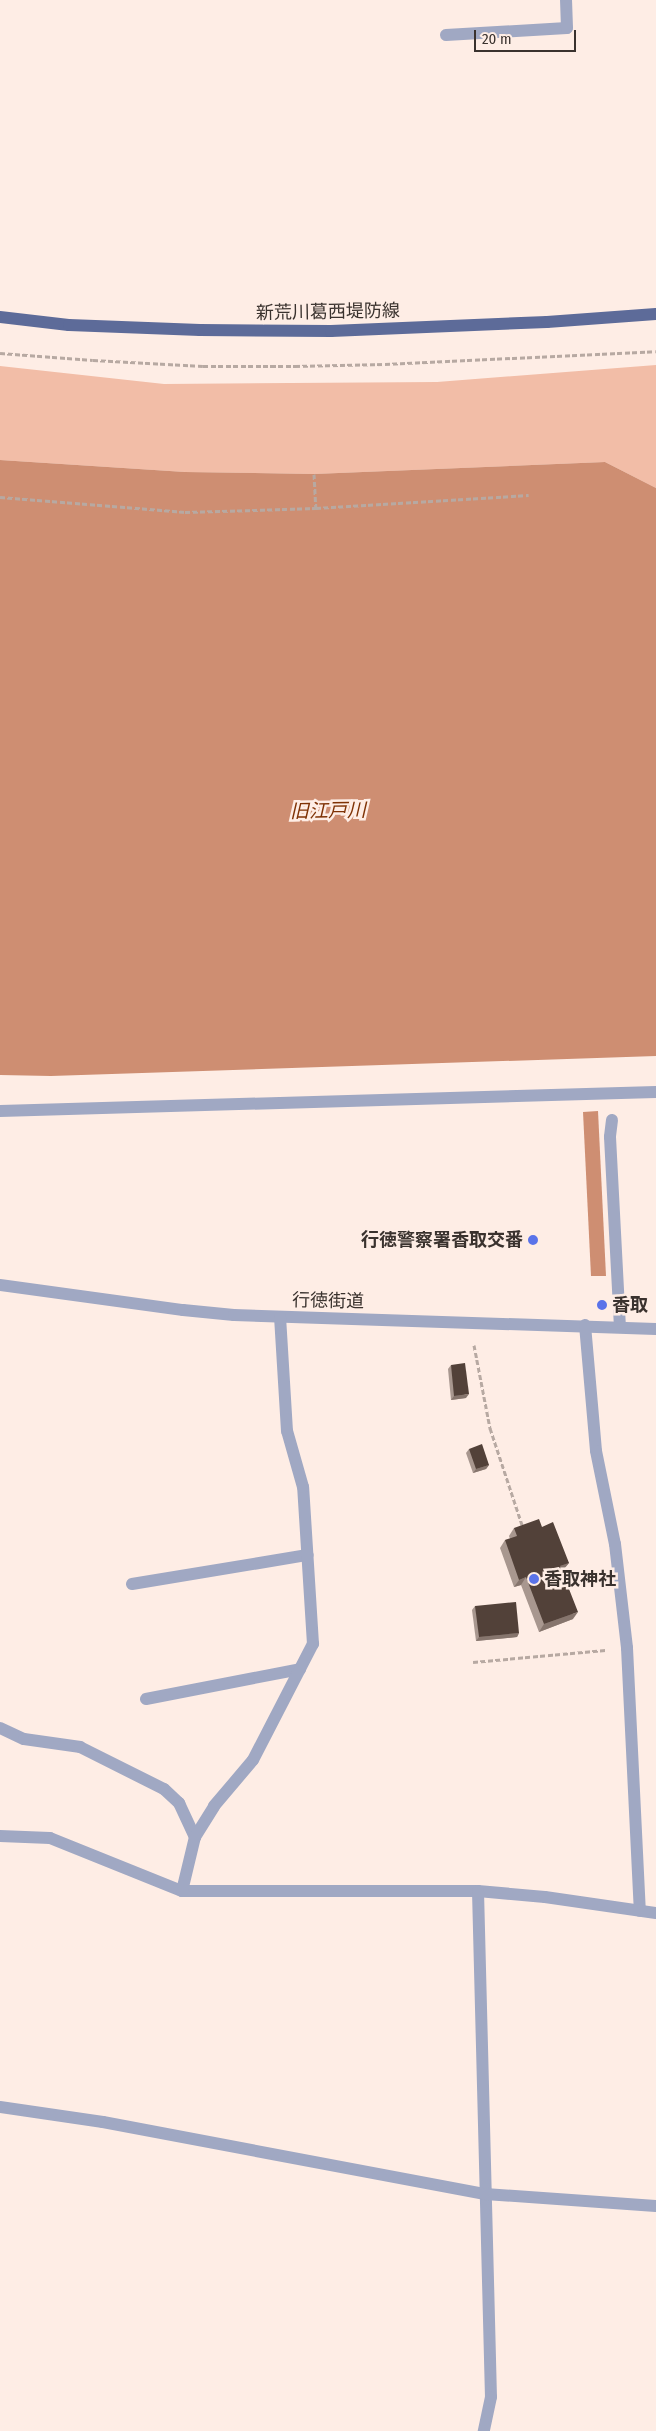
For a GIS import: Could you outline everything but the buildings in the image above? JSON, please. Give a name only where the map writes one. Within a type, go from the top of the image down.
[{"type":"main road","name":"新荒川葛西堤防線","points":[[0,317],[69,325],[332,331],[547,322],[656,314]]},
{"type":"street","points":[[446,35],[567,28],[566,0]]},
{"type":"street","points":[[0,1111],[656,1092]]},
{"type":"street","points":[[612,1120],[610,1137],[620,1326]]},
{"type":"street","name":"行徳街道","points":[[0,1285],[183,1310],[280,1317],[620,1326],[656,1329]]},
{"type":"street","points":[[182,1891],[195,1837],[214,1806],[253,1760],[313,1644],[303,1487],[287,1431],[280,1317]]},
{"type":"street","points":[[585,1325],[596,1451],[615,1544],[627,1648],[640,1911]]},
{"type":"street","points":[[132,1584],[308,1555]]},
{"type":"street","points":[[146,1699],[300,1668]]},
{"type":"street","points":[[0,1728],[24,1739],[80,1747],[164,1789],[179,1803],[195,1837]]},
{"type":"street","points":[[0,1836],[50,1838],[182,1891],[478,1891],[545,1897],[656,1913]]},
{"type":"street","points":[[478,1891],[491,2397],[484,2431]]},
{"type":"street","points":[[0,2107],[103,2122],[485,2194],[656,2206]]},
{"type":"path","points":[[0,353],[203,366],[295,366],[395,364],[656,352]]},
{"type":"path","points":[[314,474],[316,508]]},
{"type":"path","points":[[0,497],[185,512],[316,508],[529,495]]},
{"type":"path","points":[[474,1322],[474,1354],[490,1428],[522,1525]]},
{"type":"path","points":[[473,1662],[627,1648]]},
{"type":"shaded area","points":[[656,365],[656,488],[605,462],[314,474],[185,472],[0,460],[0,366],[164,384],[437,382]]},
{"type":"water","name":"旧江戸川","points":[[0,460],[185,472],[314,474],[605,462],[656,488],[656,1056],[51,1076],[0,1075]]},
{"type":"water","points":[[598,1111],[606,1276],[591,1276],[583,1112]]},
{"type":"place","name":"行徳警察署香取交番","points":[[533,1240]]},
{"type":"place","name":"香取","points":[[602,1305]]},
{"type":"place","name":"香取神社","points":[[534,1579]]}]
